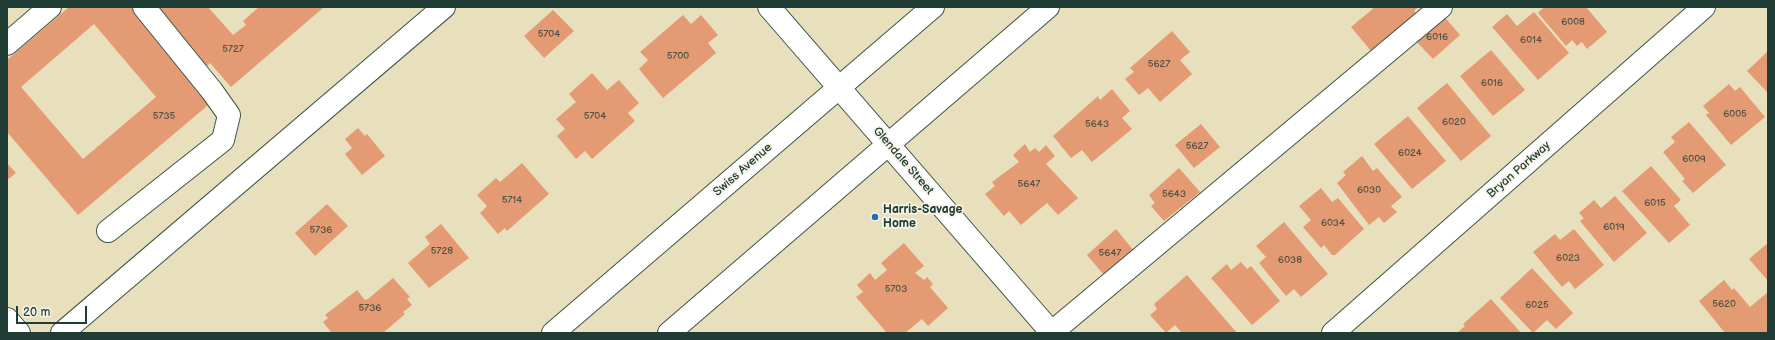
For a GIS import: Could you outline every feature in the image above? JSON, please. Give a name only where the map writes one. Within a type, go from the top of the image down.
[{"type":"street","points":[[7,44],[50,7]]},
{"type":"street","points":[[108,231],[223,140],[229,115],[212,91],[144,7]]},
{"type":"street","points":[[62,333],[444,7]]},
{"type":"street","name":"Glendale Street","points":[[768,7],[1052,333]]},
{"type":"street","name":"Swiss Avenue","points":[[554,333],[933,7]]},
{"type":"street","points":[[668,333],[889,145],[1048,7]]},
{"type":"street","points":[[1052,333],[1441,7]]},
{"type":"street","name":"Bryan Parkway","points":[[1333,333],[1704,7]]},
{"type":"street","points":[[7,319],[19,333]]},
{"type":"building","points":[[69,7],[132,7],[213,101],[78,215],[7,132],[7,60]],"holes":[[[94,24],[156,97],[83,159],[21,87]]]},
{"type":"building","points":[[154,7],[208,7],[233,35],[246,25],[243,21],[259,7],[324,7],[231,87],[210,63],[206,67]]},
{"type":"building","points":[[1375,7],[1418,7],[1414,11],[1416,13],[1371,51],[1351,27]]},
{"type":"building","points":[[1544,7],[1586,7],[1607,32],[1587,49],[1582,42],[1577,46],[1572,40],[1566,46],[1538,13]]},
{"type":"building","points":[[553,10],[574,31],[544,58],[524,36]]},
{"type":"building","points":[[1534,12],[1569,53],[1538,80],[1492,27],[1507,14],[1517,26]]},
{"type":"building","points":[[1442,14],[1460,35],[1433,59],[1414,39]]},
{"type":"building","points":[[683,15],[691,24],[701,15],[718,35],[708,43],[716,53],[663,98],[639,69],[648,60],[640,52]]},
{"type":"building","points":[[1172,31],[1190,52],[1180,60],[1192,74],[1160,102],[1148,88],[1139,95],[1125,79],[1134,72],[1130,68]]},
{"type":"building","points":[[1491,50],[1525,90],[1493,116],[1460,76]]},
{"type":"building","points":[[1768,51],[1768,93],[1747,71]]},
{"type":"building","points":[[592,73],[607,90],[619,80],[639,103],[628,113],[635,121],[592,159],[585,151],[576,159],[557,136],[565,129],[556,119],[576,102],[569,94]]},
{"type":"building","points":[[1447,83],[1491,136],[1461,161],[1417,108]]},
{"type":"building","points":[[1729,84],[1735,91],[1740,87],[1765,117],[1731,145],[1706,115],[1709,113],[1703,106]]},
{"type":"building","points":[[1112,89],[1130,111],[1122,118],[1132,129],[1092,162],[1082,150],[1071,158],[1053,136],[1098,96],[1100,100]]},
{"type":"building","points":[[1408,116],[1446,161],[1412,189],[1374,144]]},
{"type":"building","points":[[1689,122],[1726,165],[1693,193],[1682,181],[1685,179],[1663,152],[1675,142],[1671,137]]},
{"type":"building","points":[[1201,124],[1220,147],[1194,168],[1175,145]]},
{"type":"building","points":[[358,128],[365,136],[367,134],[385,156],[362,175],[345,154],[352,148],[345,139]]},
{"type":"building","points":[[1025,144],[1030,152],[1035,148],[1039,152],[1046,145],[1055,156],[1046,164],[1078,198],[1058,215],[1047,203],[1021,225],[1009,211],[1004,216],[985,194],[995,186],[992,182],[1019,162],[1013,155]]},
{"type":"building","points":[[1362,156],[1373,171],[1377,168],[1402,197],[1391,206],[1397,212],[1384,223],[1379,217],[1369,225],[1337,183],[1346,175],[1343,172]]},
{"type":"building","points":[[7,163],[16,173],[7,180]]},
{"type":"building","points":[[522,163],[549,194],[507,231],[505,228],[498,234],[480,213],[487,206],[477,195],[496,178],[500,182]]},
{"type":"building","points":[[1651,166],[1681,200],[1674,206],[1690,225],[1669,243],[1622,191]]},
{"type":"building","points":[[1179,168],[1200,192],[1164,221],[1151,206],[1155,203],[1149,195]]},
{"type":"building","points":[[1321,188],[1332,202],[1338,198],[1364,229],[1335,255],[1332,255],[1324,245],[1321,248],[1303,227],[1311,220],[1299,206]]},
{"type":"building","points":[[1615,196],[1647,233],[1614,262],[1580,221],[1584,218],[1579,213],[1594,200],[1601,208]]},
{"type":"building","points":[[327,204],[348,226],[315,256],[295,233]]},
{"type":"building","points":[[1284,222],[1328,274],[1301,297],[1294,289],[1286,296],[1259,263],[1266,257],[1256,246]]},
{"type":"building","points":[[441,224],[469,258],[429,288],[408,263],[430,244],[425,237]]},
{"type":"building","points":[[1116,229],[1134,251],[1104,275],[1087,255]]},
{"type":"building","points":[[1574,229],[1604,265],[1575,289],[1569,281],[1562,287],[1533,252],[1555,234],[1560,240]]},
{"type":"building","points":[[904,243],[924,266],[915,273],[924,280],[927,277],[933,284],[930,287],[948,308],[928,326],[922,319],[905,333],[887,333],[856,297],[863,292],[857,285],[870,273],[875,280],[887,270],[881,263]]},
{"type":"building","points":[[1768,243],[1768,281],[1749,259]]},
{"type":"building","points":[[1241,262],[1247,269],[1251,266],[1280,301],[1252,325],[1211,278],[1227,264],[1231,270]]},
{"type":"building","points":[[1532,268],[1573,313],[1556,329],[1547,320],[1533,333],[1500,298]]},
{"type":"building","points":[[1187,275],[1237,333],[1182,333],[1175,325],[1166,333],[1150,315],[1157,309],[1154,304]]},
{"type":"building","points":[[393,278],[410,297],[407,299],[412,305],[403,312],[405,314],[383,333],[330,333],[331,332],[323,322],[328,318],[325,315],[357,290],[365,300],[368,299]]},
{"type":"building","points":[[1724,280],[1732,290],[1734,288],[1750,307],[1768,292],[1768,333],[1725,333],[1699,301]]},
{"type":"building","points":[[1491,299],[1521,333],[1457,333],[1465,326],[1463,324]]},
{"type":"place","name":"Harris-Savage Home","points":[[875,217]]}]
